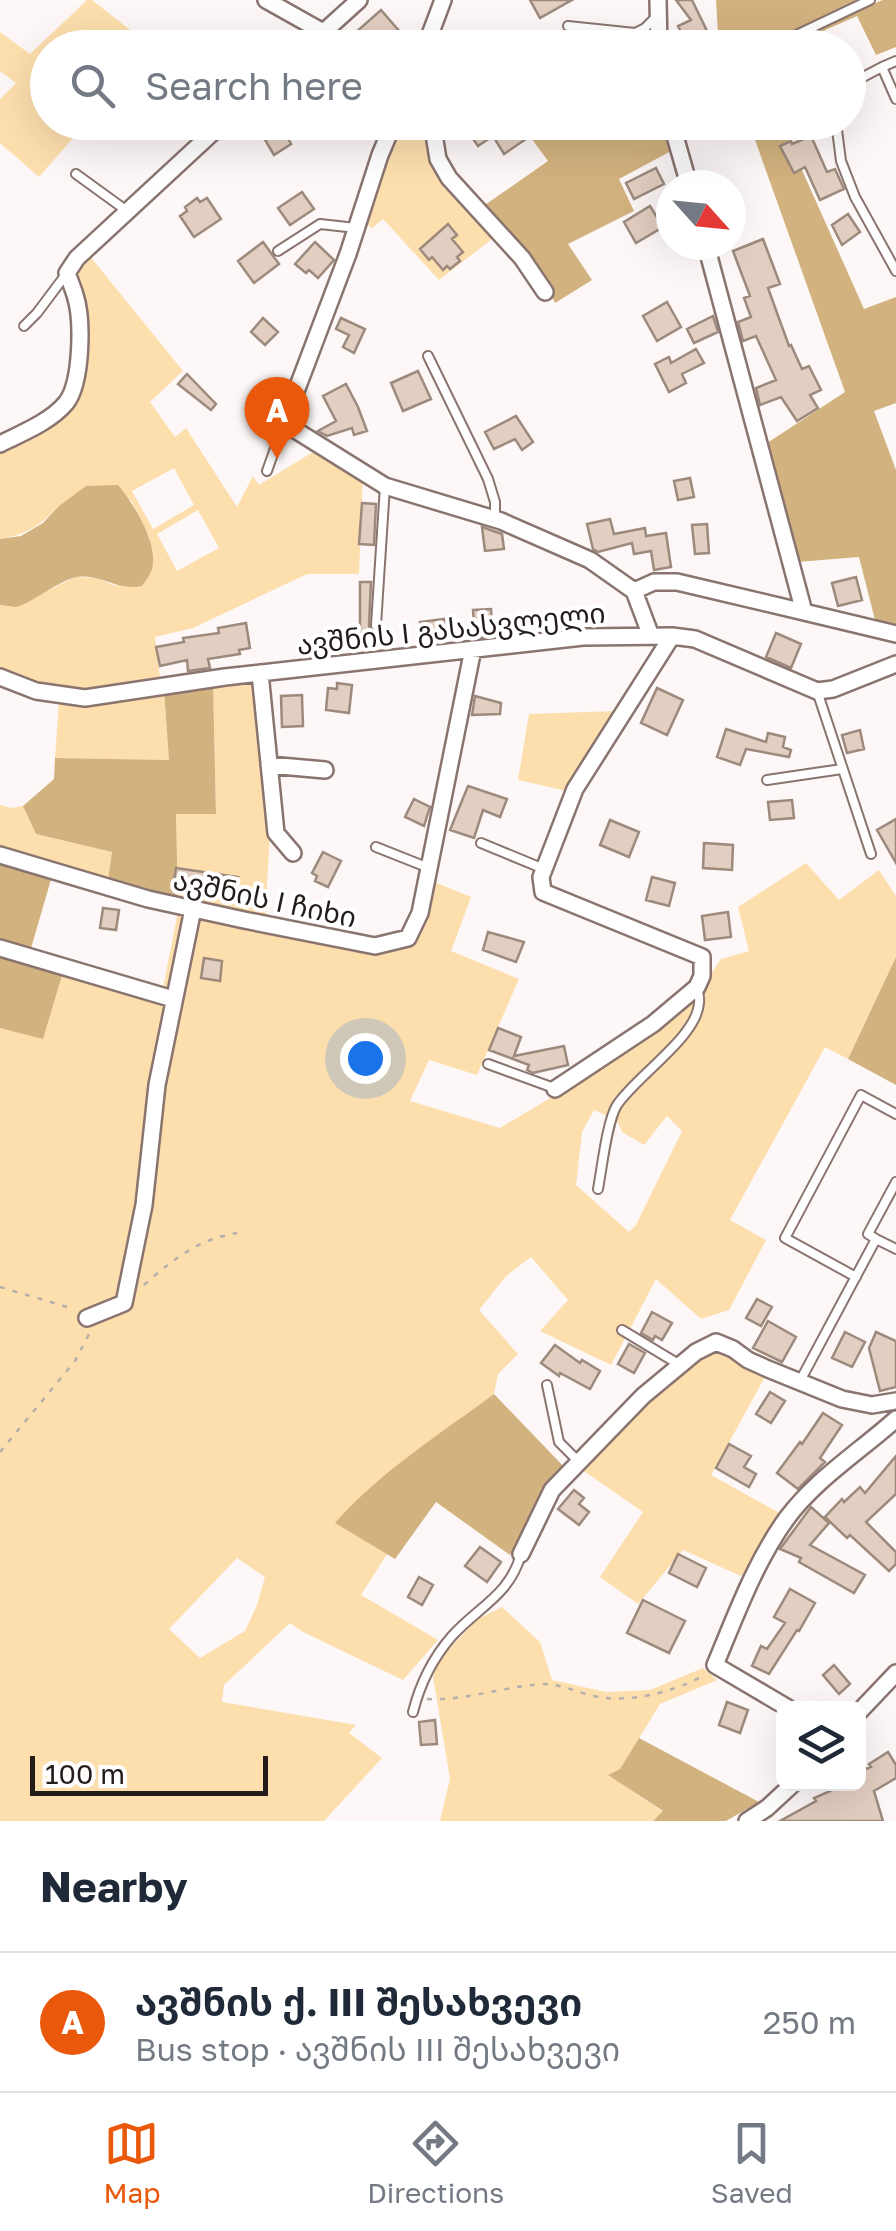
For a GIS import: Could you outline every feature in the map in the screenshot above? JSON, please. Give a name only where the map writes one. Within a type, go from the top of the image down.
[{"type":"street","points":[[266,0],[319,30]]},
{"type":"street","points":[[325,30],[360,0]]},
{"type":"street","points":[[432,30],[443,0]]},
{"type":"street","points":[[0,444],[47,418],[66,404],[73,391],[79,323],[76,298],[67,274],[77,258],[205,140]]},
{"type":"street","points":[[388,140],[284,423],[385,486],[495,519],[590,560],[634,591],[650,636]]},
{"type":"street","points":[[433,140],[449,178],[522,258],[546,292]]},
{"type":"street","points":[[675,140],[684,170]]},
{"type":"street","points":[[710,260],[804,612]]},
{"type":"street","points":[[634,591],[654,582],[677,582],[896,634]]},
{"type":"street","points":[[555,1089],[653,1024],[698,986],[702,976],[702,956],[543,892],[541,877],[575,789],[672,636]]},
{"type":"street","name":"ავშნის I გასასვლელი","points":[[0,677],[36,691],[84,698],[260,673],[583,637],[672,636],[695,639],[817,692]]},
{"type":"street","name":"ავშნის I ჩიხი","points":[[0,855],[148,899],[374,946],[408,938],[420,913],[473,649]]},
{"type":"street","points":[[817,692],[896,664]]},
{"type":"street","points":[[260,673],[276,833],[294,853]]},
{"type":"street","points":[[269,766],[325,770]]},
{"type":"street","points":[[88,1318],[124,1303],[144,1205],[157,1085],[193,909]]},
{"type":"street","points":[[0,948],[173,999]]},
{"type":"street","points":[[521,1554],[552,1490],[643,1396],[696,1352],[716,1342],[748,1360],[842,1399],[872,1405],[896,1401]]},
{"type":"street","points":[[776,1701],[715,1664],[756,1569],[787,1518],[818,1483],[896,1419]]},
{"type":"street","points":[[866,1705],[896,1673]]},
{"type":"street","points":[[747,1821],[771,1814],[788,1791]]},
{"type":"lane","points":[[807,30],[870,0]]},
{"type":"lane","points":[[641,30],[659,7]]},
{"type":"lane","points":[[568,26],[606,30]]},
{"type":"lane","points":[[866,76],[896,61]]},
{"type":"lane","points":[[882,67],[896,99]]},
{"type":"lane","points":[[838,140],[854,197],[896,271]]},
{"type":"lane","points":[[76,174],[127,212]]},
{"type":"lane","points":[[278,251],[320,224],[356,228]]},
{"type":"lane","points":[[24,326],[67,274]]},
{"type":"lane","points":[[428,356],[488,479],[495,519]]},
{"type":"lane","points":[[267,471],[284,423]]},
{"type":"lane","points":[[376,625],[385,486]]},
{"type":"lane","points":[[817,692],[870,854]]},
{"type":"lane","points":[[767,780],[842,769]]},
{"type":"lane","points":[[482,843],[544,869]]},
{"type":"lane","points":[[376,847],[430,868]]},
{"type":"lane","points":[[598,1189],[614,1109],[694,1022],[700,1004],[698,986]]},
{"type":"lane","points":[[488,1064],[555,1089]]},
{"type":"lane","points":[[856,1276],[785,1238],[867,1084]]},
{"type":"lane","points":[[860,1095],[896,1114]]},
{"type":"lane","points":[[896,1182],[868,1234],[896,1250]]},
{"type":"lane","points":[[800,1381],[876,1239]]},
{"type":"lane","points":[[622,1330],[680,1365]]},
{"type":"lane","points":[[547,1384],[559,1442],[579,1462]]},
{"type":"lane","points":[[413,1712],[420,1684],[436,1656],[479,1610],[502,1593],[521,1554]]},
{"type":"path","points":[[124,1303],[172,1260],[214,1237],[237,1234]]},
{"type":"path","points":[[0,1287],[70,1306],[88,1318],[90,1331],[75,1361],[0,1452]]},
{"type":"path","points":[[417,1696],[430,1700],[547,1684],[605,1698],[648,1695],[691,1682],[715,1664]]},
{"type":"shaded area","points":[[87,0],[92,0],[130,30],[55,30]]},
{"type":"shaded area","points":[[716,0],[864,0],[867,6],[896,0],[896,47],[876,55],[857,16],[825,30],[718,30]]},
{"type":"shaded area","points":[[0,32],[30,54],[30,140],[71,140],[39,177],[0,143],[0,99],[16,83],[0,71]]},
{"type":"shaded area","points":[[394,140],[429,140],[496,236],[439,280],[383,219],[372,228],[363,222]]},
{"type":"shaded area","points":[[533,140],[671,140],[673,150],[619,179],[634,211],[568,244],[592,280],[555,303],[550,291],[482,207],[548,161]]},
{"type":"shaded area","points":[[755,140],[789,140],[864,309],[896,297],[896,403],[874,411],[896,470],[896,629],[876,624],[859,557],[797,562],[764,445],[845,392]]},
{"type":"shaded area","points":[[89,255],[183,371],[150,402],[175,437],[186,428],[237,507],[253,476],[259,485],[318,449],[363,477],[359,574],[307,574],[193,628],[155,637],[160,679],[89,692],[39,686],[0,672],[0,605],[16,607],[75,577],[97,578],[116,586],[150,540],[131,500],[59,506],[32,528],[0,539],[0,451],[57,419],[79,392],[84,296],[77,273]],"holes":[[[174,468],[194,505],[153,529],[132,491]],[[198,510],[219,548],[177,571],[157,534]]]},
{"type":"shaded area","points":[[118,485],[149,538],[153,562],[142,586],[73,578],[22,605],[0,605],[0,539],[21,536],[43,523],[86,486]]},
{"type":"shaded area","points":[[256,680],[270,834],[265,917],[178,899],[176,813],[216,813],[213,683]]},
{"type":"shaded area","points":[[213,683],[216,814],[176,814],[178,899],[108,880],[112,852],[36,834],[23,806],[54,779],[55,758],[169,760],[164,690]]},
{"type":"shaded area","points":[[164,690],[169,760],[55,758],[59,701]]},
{"type":"shaded area","points":[[616,711],[567,791],[518,780],[529,714]]},
{"type":"shaded area","points":[[0,805],[23,806],[36,834],[112,852],[108,880],[0,848]]},
{"type":"shaded area","points":[[0,861],[52,876],[27,962],[63,972],[43,1039],[0,1028]]},
{"type":"shaded area","points":[[806,863],[839,900],[879,870],[896,896],[896,957],[848,1059],[825,1047],[730,1220],[766,1240],[729,1310],[701,1319],[656,1279],[611,1365],[540,1331],[568,1300],[531,1257],[506,1276],[479,1310],[518,1354],[498,1374],[494,1394],[419,1449],[336,1523],[387,1554],[361,1595],[438,1640],[403,1680],[290,1623],[224,1685],[222,1702],[356,1725],[349,1733],[382,1758],[324,1821],[0,1821],[0,1028],[43,1038],[63,972],[161,998],[178,912],[267,931],[412,942],[432,881],[471,897],[451,951],[519,979],[477,1075],[429,1060],[410,1101],[500,1128],[652,1032],[692,1002],[721,959],[749,951],[738,907]],"holes":[[[594,1110],[617,1120],[622,1132],[644,1145],[667,1116],[682,1131],[629,1232],[576,1185],[582,1132]],[[237,1558],[265,1577],[257,1605],[245,1631],[200,1658],[169,1629]]]},
{"type":"shaded area","points":[[896,957],[896,1085],[848,1059]]},
{"type":"shaded area","points":[[720,1350],[766,1375],[711,1475],[783,1515],[741,1576],[683,1550],[638,1604],[600,1577],[643,1512],[581,1469],[663,1384],[700,1358]]},
{"type":"shaded area","points":[[494,1394],[565,1468],[547,1489],[510,1555],[436,1502],[395,1559],[335,1523],[391,1470]]},
{"type":"shaded area","points":[[502,1607],[540,1642],[552,1680],[606,1692],[650,1690],[703,1668],[717,1680],[660,1704],[620,1769],[609,1775],[663,1812],[653,1821],[440,1821],[450,1779],[433,1676],[441,1657],[478,1619]]},
{"type":"shaded area","points":[[639,1738],[759,1802],[726,1821],[653,1821],[663,1811],[608,1775],[620,1769]]},
{"type":"building","points":[[530,0],[572,0],[540,18]]},
{"type":"building","points":[[676,0],[692,0],[707,30],[680,30],[678,26],[691,20]]},
{"type":"building","points":[[381,10],[398,30],[358,30]]},
{"type":"building","points":[[265,140],[289,140],[291,144],[274,155]]},
{"type":"building","points":[[495,140],[525,140],[504,154]]},
{"type":"building","points":[[813,140],[827,172],[835,169],[844,189],[820,200],[805,167],[794,173],[780,146],[791,141],[792,144]]},
{"type":"building","points":[[657,170],[656,188],[634,199],[626,183]]},
{"type":"building","points":[[302,192],[314,209],[290,225],[278,208]]},
{"type":"building","points":[[197,198],[200,202],[207,198],[221,219],[194,237],[180,216]]},
{"type":"building","points":[[650,206],[656,216],[656,231],[636,243],[624,222]]},
{"type":"building","points":[[848,214],[860,232],[842,245],[832,225]]},
{"type":"building","points":[[448,224],[457,235],[452,239],[463,252],[457,257],[460,261],[443,270],[420,249]]},
{"type":"building","points":[[763,239],[780,284],[768,288],[789,346],[802,369],[809,366],[821,390],[810,395],[818,408],[797,421],[781,397],[760,405],[756,388],[776,380],[756,336],[743,341],[738,322],[751,317],[744,298],[750,296],[736,260],[746,260],[746,246]]},
{"type":"building","points":[[263,242],[279,264],[254,283],[238,261]]},
{"type":"building","points":[[315,242],[334,260],[318,278],[295,264]]},
{"type":"building","points":[[667,302],[681,327],[657,341],[643,316]]},
{"type":"building","points":[[713,316],[718,332],[694,343],[687,329]]},
{"type":"building","points":[[263,318],[278,332],[265,345],[251,332]]},
{"type":"building","points":[[341,318],[365,329],[354,353],[343,347],[349,335],[336,329]]},
{"type":"building","points":[[696,349],[704,363],[682,374],[686,383],[669,392],[655,364],[669,357],[671,363]]},
{"type":"building","points":[[418,371],[431,399],[403,411],[391,383]]},
{"type":"building","points":[[187,374],[216,404],[211,410],[178,384]]},
{"type":"building","points":[[346,384],[367,431],[354,435],[352,428],[327,436],[318,431],[336,421],[323,396]]},
{"type":"building","points":[[516,416],[533,442],[522,450],[515,439],[494,449],[485,432]]},
{"type":"building","points":[[690,478],[694,497],[678,500],[674,481]]},
{"type":"building","points":[[362,503],[376,504],[374,545],[359,544]]},
{"type":"building","points":[[610,519],[614,534],[645,528],[646,536],[666,533],[671,567],[654,570],[651,551],[634,554],[632,543],[598,552],[593,549],[587,524]]},
{"type":"building","points":[[707,524],[709,553],[695,554],[692,525]]},
{"type":"building","points":[[482,527],[502,534],[504,549],[485,551]]},
{"type":"building","points":[[856,577],[862,600],[838,606],[832,583]]},
{"type":"building","points":[[360,582],[371,582],[371,636],[360,636]]},
{"type":"building","points":[[491,609],[493,636],[475,638],[473,610]]},
{"type":"building","points":[[444,619],[445,633],[422,636],[420,622]]},
{"type":"building","points":[[246,623],[250,648],[239,650],[240,654],[208,659],[210,668],[188,671],[187,660],[160,666],[156,647]]},
{"type":"building","points":[[776,633],[801,644],[791,668],[766,657]]},
{"type":"building","points":[[337,683],[352,685],[349,713],[326,710],[328,688],[337,689]]},
{"type":"building","points":[[657,688],[683,700],[667,735],[641,723]]},
{"type":"building","points":[[302,695],[303,726],[282,727],[281,696]]},
{"type":"building","points":[[475,696],[501,703],[500,714],[472,715]]},
{"type":"building","points":[[726,729],[766,742],[768,733],[785,737],[783,747],[791,750],[789,757],[746,749],[740,765],[717,757]]},
{"type":"building","points":[[860,730],[864,749],[847,753],[842,735]]},
{"type":"building","points":[[468,786],[507,799],[500,817],[483,810],[474,838],[450,830]]},
{"type":"building","points":[[414,799],[430,807],[424,826],[405,817]]},
{"type":"building","points":[[792,800],[794,818],[770,820],[768,802]]},
{"type":"building","points":[[896,819],[896,863],[877,830]]},
{"type":"building","points":[[610,820],[639,832],[629,857],[600,845]]},
{"type":"building","points":[[704,843],[733,845],[732,870],[703,868]]},
{"type":"building","points":[[323,852],[341,861],[328,887],[315,881],[317,876],[312,873]]},
{"type":"building","points":[[176,868],[238,877],[235,898],[173,889]]},
{"type":"building","points":[[652,877],[675,883],[669,906],[646,900]]},
{"type":"building","points":[[103,908],[119,910],[116,930],[100,928]]},
{"type":"building","points":[[728,912],[731,937],[705,940],[702,916]]},
{"type":"building","points":[[488,932],[524,942],[516,962],[483,950]]},
{"type":"building","points":[[204,958],[222,961],[220,981],[201,978]]},
{"type":"building","points":[[498,1028],[521,1037],[514,1056],[564,1046],[568,1065],[533,1073],[527,1070],[529,1065],[489,1050]]},
{"type":"building","points":[[757,1299],[772,1307],[761,1326],[746,1318]]},
{"type":"building","points":[[652,1312],[672,1323],[662,1340],[641,1333]]},
{"type":"building","points":[[768,1321],[796,1337],[782,1362],[753,1348]]},
{"type":"building","points":[[845,1332],[865,1342],[852,1367],[832,1358]]},
{"type":"building","points":[[876,1332],[896,1341],[896,1387],[880,1391],[869,1348]]},
{"type":"building","points":[[629,1344],[645,1353],[634,1373],[618,1364]]},
{"type":"building","points":[[555,1345],[580,1363],[582,1360],[600,1371],[590,1389],[560,1373],[559,1376],[541,1363]]},
{"type":"building","points":[[770,1392],[785,1401],[771,1423],[756,1414]]},
{"type":"building","points":[[823,1413],[842,1425],[820,1458],[825,1462],[798,1489],[777,1473]]},
{"type":"building","points":[[729,1444],[751,1456],[744,1467],[756,1474],[749,1487],[716,1468]]},
{"type":"building","points":[[896,1456],[896,1494],[866,1522],[896,1552],[896,1564],[889,1571],[825,1517],[860,1487],[865,1493]]},
{"type":"building","points":[[574,1490],[584,1498],[579,1504],[589,1512],[579,1525],[558,1509]]},
{"type":"building","points":[[811,1507],[829,1523],[810,1545],[865,1575],[854,1593],[780,1549]]},
{"type":"building","points":[[480,1547],[501,1562],[487,1582],[465,1566]]},
{"type":"building","points":[[678,1554],[706,1568],[697,1587],[669,1573]]},
{"type":"building","points":[[419,1577],[433,1585],[422,1605],[408,1597]]},
{"type":"building","points":[[790,1589],[815,1603],[769,1674],[752,1666],[761,1646],[767,1649],[785,1623],[774,1617]]},
{"type":"building","points":[[643,1600],[685,1621],[669,1653],[627,1633]]},
{"type":"building","points":[[834,1665],[850,1684],[839,1694],[823,1675]]},
{"type":"building","points":[[727,1702],[748,1710],[740,1733],[719,1725]]},
{"type":"building","points":[[435,1720],[437,1744],[421,1745],[419,1722]]},
{"type":"building","points":[[888,1752],[896,1765],[896,1778],[874,1791],[883,1821],[780,1821],[830,1791],[866,1791],[869,1764]]},
{"type":"place","name":"ავშნის ქ. III შესახვევი","points":[[277,459]]}]
